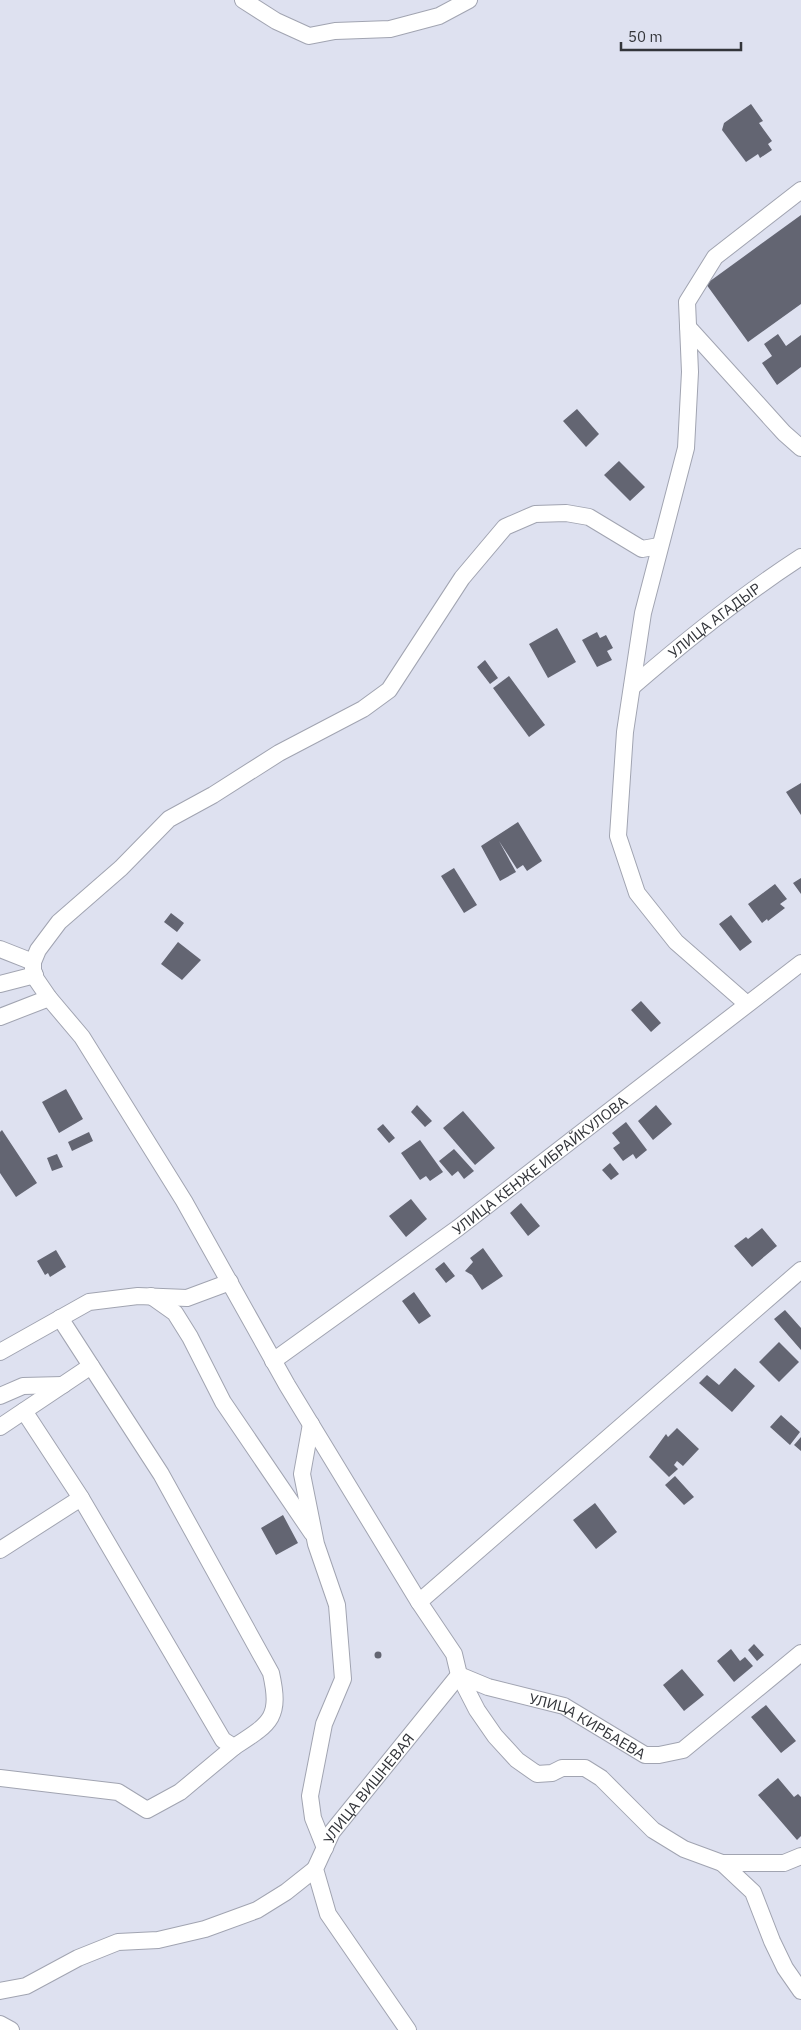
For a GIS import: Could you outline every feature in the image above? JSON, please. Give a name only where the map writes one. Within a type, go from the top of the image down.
[{"type":"street","points":[[244,0],[276,21],[309,36],[336,31],[390,29],[439,16],[469,0]]},
{"type":"street","points":[[747,1004],[676,942],[637,893],[618,836],[625,732],[643,613],[686,448],[690,372],[687,302],[715,257],[801,190]]},
{"type":"street","points":[[688,327],[784,432],[801,448]]},
{"type":"street","points":[[34,968],[38,950],[59,922],[121,868],[169,819],[279,753],[363,709],[389,690],[462,578],[505,527],[535,514],[566,513],[589,517],[642,549],[659,546]]},
{"type":"street","name":"УЛИЦА АГАДЫР","points":[[632,687],[688,639],[765,580],[801,557]]},
{"type":"street","points":[[0,949],[34,968],[49,998],[82,1037],[184,1200],[311,1424],[419,1602],[454,1654],[459,1675],[477,1710],[496,1736],[518,1760],[537,1774],[552,1773],[562,1768],[585,1768],[601,1778],[653,1830],[684,1849],[722,1863],[784,1863],[801,1856]]},
{"type":"street","name":"УЛИЦА КЕНЖЕ ИБРАЙКУЛОВА","points":[[274,1361],[458,1228],[801,963]]},
{"type":"street","points":[[0,984],[34,968]]},
{"type":"street","points":[[0,1017],[49,998]]},
{"type":"street","points":[[419,1602],[801,1270]]},
{"type":"street","points":[[0,1352],[89,1302],[138,1296],[187,1298],[230,1282]]},
{"type":"street","points":[[152,1296],[175,1313],[190,1337],[224,1402],[295,1511],[315,1537]]},
{"type":"street","points":[[0,1778],[118,1792],[147,1810],[180,1792],[234,1747],[255,1734],[274,1715],[277,1698],[272,1673],[161,1474],[60,1318]]},
{"type":"street","points":[[0,1427],[91,1366]]},
{"type":"street","points":[[0,1396],[23,1386],[63,1385]]},
{"type":"street","points":[[24,1411],[81,1498],[223,1740],[234,1747]]},
{"type":"street","points":[[311,1424],[302,1474],[315,1537],[337,1606],[343,1678],[324,1724],[310,1796],[313,1818],[325,1848]]},
{"type":"street","points":[[0,1550],[81,1498]]},
{"type":"street","name":"УЛИЦА КИРБАЕВА","points":[[459,1675],[488,1687],[564,1706],[645,1755],[659,1755],[683,1750],[801,1653]]},
{"type":"street","name":"УЛИЦА ВИШНЕВАЯ","points":[[315,1870],[332,1832],[459,1675]]},
{"type":"street","points":[[722,1863],[753,1892],[772,1941],[785,1968],[801,1991]]},
{"type":"street","points":[[0,1991],[26,1986],[78,1958],[118,1942],[158,1940],[205,1929],[257,1910],[286,1892],[315,1870],[328,1914],[408,2030]]},
{"type":"street","points":[[0,2024],[11,2030]]},
{"type":"building","points":[[751,104],[763,121],[759,123],[772,141],[768,144],[772,150],[760,158],[758,154],[746,162],[722,130],[724,123]]},
{"type":"building","points":[[801,215],[801,304],[748,342],[706,284]]},
{"type":"building","points":[[778,334],[786,346],[801,335],[801,367],[777,385],[762,363],[772,356],[764,344]]},
{"type":"building","points":[[577,409],[599,434],[586,447],[563,421]]},
{"type":"building","points":[[619,461],[645,487],[630,501],[604,475]]},
{"type":"building","points":[[557,628],[576,662],[548,678],[529,644]]},
{"type":"building","points":[[597,632],[600,638],[606,635],[613,648],[607,651],[612,660],[597,667],[582,640]]},
{"type":"building","points":[[485,660],[498,678],[490,684],[477,667]]},
{"type":"building","points":[[509,676],[545,725],[529,737],[493,688]]},
{"type":"building","points":[[801,783],[801,815],[786,792]]},
{"type":"building","points":[[518,822],[542,861],[527,871],[523,865],[517,869],[499,841],[516,872],[500,881],[481,846]]},
{"type":"building","points":[[454,868],[477,905],[464,913],[441,876]]},
{"type":"building","points":[[801,878],[801,894],[793,883]]},
{"type":"building","points":[[775,884],[787,899],[780,904],[785,908],[768,921],[767,919],[762,923],[748,904]]},
{"type":"building","points":[[171,913],[184,923],[177,932],[164,922]]},
{"type":"building","points":[[731,915],[752,942],[740,951],[719,924]]},
{"type":"building","points":[[178,942],[201,960],[182,980],[161,964]]},
{"type":"building","points":[[641,1001],[661,1023],[651,1032],[631,1010]]},
{"type":"building","points":[[66,1089],[83,1119],[59,1133],[42,1102]]},
{"type":"building","points":[[417,1105],[432,1121],[425,1127],[411,1112]]},
{"type":"building","points":[[656,1105],[672,1124],[653,1140],[638,1121]]},
{"type":"building","points":[[463,1111],[495,1148],[475,1165],[443,1128]]},
{"type":"building","points":[[626,1122],[647,1150],[636,1159],[633,1154],[623,1161],[613,1148],[620,1143],[612,1133]]},
{"type":"building","points":[[383,1124],[395,1138],[389,1143],[377,1129]]},
{"type":"building","points":[[2,1130],[37,1183],[16,1197],[0,1173],[0,1132]]},
{"type":"building","points":[[89,1132],[93,1141],[72,1151],[68,1142]]},
{"type":"building","points":[[420,1140],[443,1172],[430,1181],[426,1176],[420,1180],[401,1153]]},
{"type":"building","points":[[454,1149],[474,1171],[464,1179],[458,1171],[452,1176],[439,1161]]},
{"type":"building","points":[[57,1154],[63,1167],[52,1171],[47,1158]]},
{"type":"building","points":[[610,1163],[619,1174],[611,1180],[602,1170]]},
{"type":"building","points":[[411,1199],[427,1219],[406,1237],[389,1216]]},
{"type":"building","points":[[521,1203],[540,1226],[528,1236],[510,1213]]},
{"type":"building","points":[[762,1228],[777,1246],[752,1267],[734,1246],[746,1237],[748,1239]]},
{"type":"building","points":[[483,1248],[503,1276],[482,1290],[472,1275],[465,1271],[473,1262],[470,1258]]},
{"type":"building","points":[[56,1250],[66,1267],[50,1277],[48,1273],[45,1275],[37,1261]]},
{"type":"building","points":[[444,1262],[455,1276],[446,1283],[435,1269]]},
{"type":"building","points":[[414,1292],[431,1316],[419,1324],[402,1301]]},
{"type":"building","points":[[785,1310],[801,1328],[801,1350],[774,1319]]},
{"type":"building","points":[[779,1342],[799,1362],[779,1382],[759,1362]]},
{"type":"building","points":[[735,1368],[755,1386],[732,1412],[699,1383],[707,1375],[719,1385]]},
{"type":"building","points":[[781,1415],[800,1432],[790,1445],[770,1427]]},
{"type":"building","points":[[677,1428],[699,1449],[683,1466],[677,1461],[674,1465],[678,1469],[669,1477],[649,1457],[666,1434],[668,1437]]},
{"type":"building","points":[[801,1437],[801,1451],[794,1445]]},
{"type":"building","points":[[675,1476],[694,1497],[684,1505],[665,1485]]},
{"type":"building","points":[[595,1503],[617,1532],[596,1549],[573,1520]]},
{"type":"building","points":[[283,1515],[298,1543],[276,1555],[261,1528]]},
{"type":"building","points":[[754,1644],[764,1655],[757,1661],[748,1650]]},
{"type":"building","points":[[731,1649],[740,1661],[745,1657],[753,1666],[734,1682],[717,1661]]},
{"type":"building","points":[[378,1652],[381,1655],[378,1658],[375,1655]]},
{"type":"building","points":[[682,1669],[704,1695],[684,1711],[663,1685]]},
{"type":"building","points":[[766,1705],[796,1741],[781,1753],[751,1717]]},
{"type":"building","points":[[778,1778],[794,1797],[798,1794],[801,1797],[801,1836],[797,1840],[758,1795]]}]
